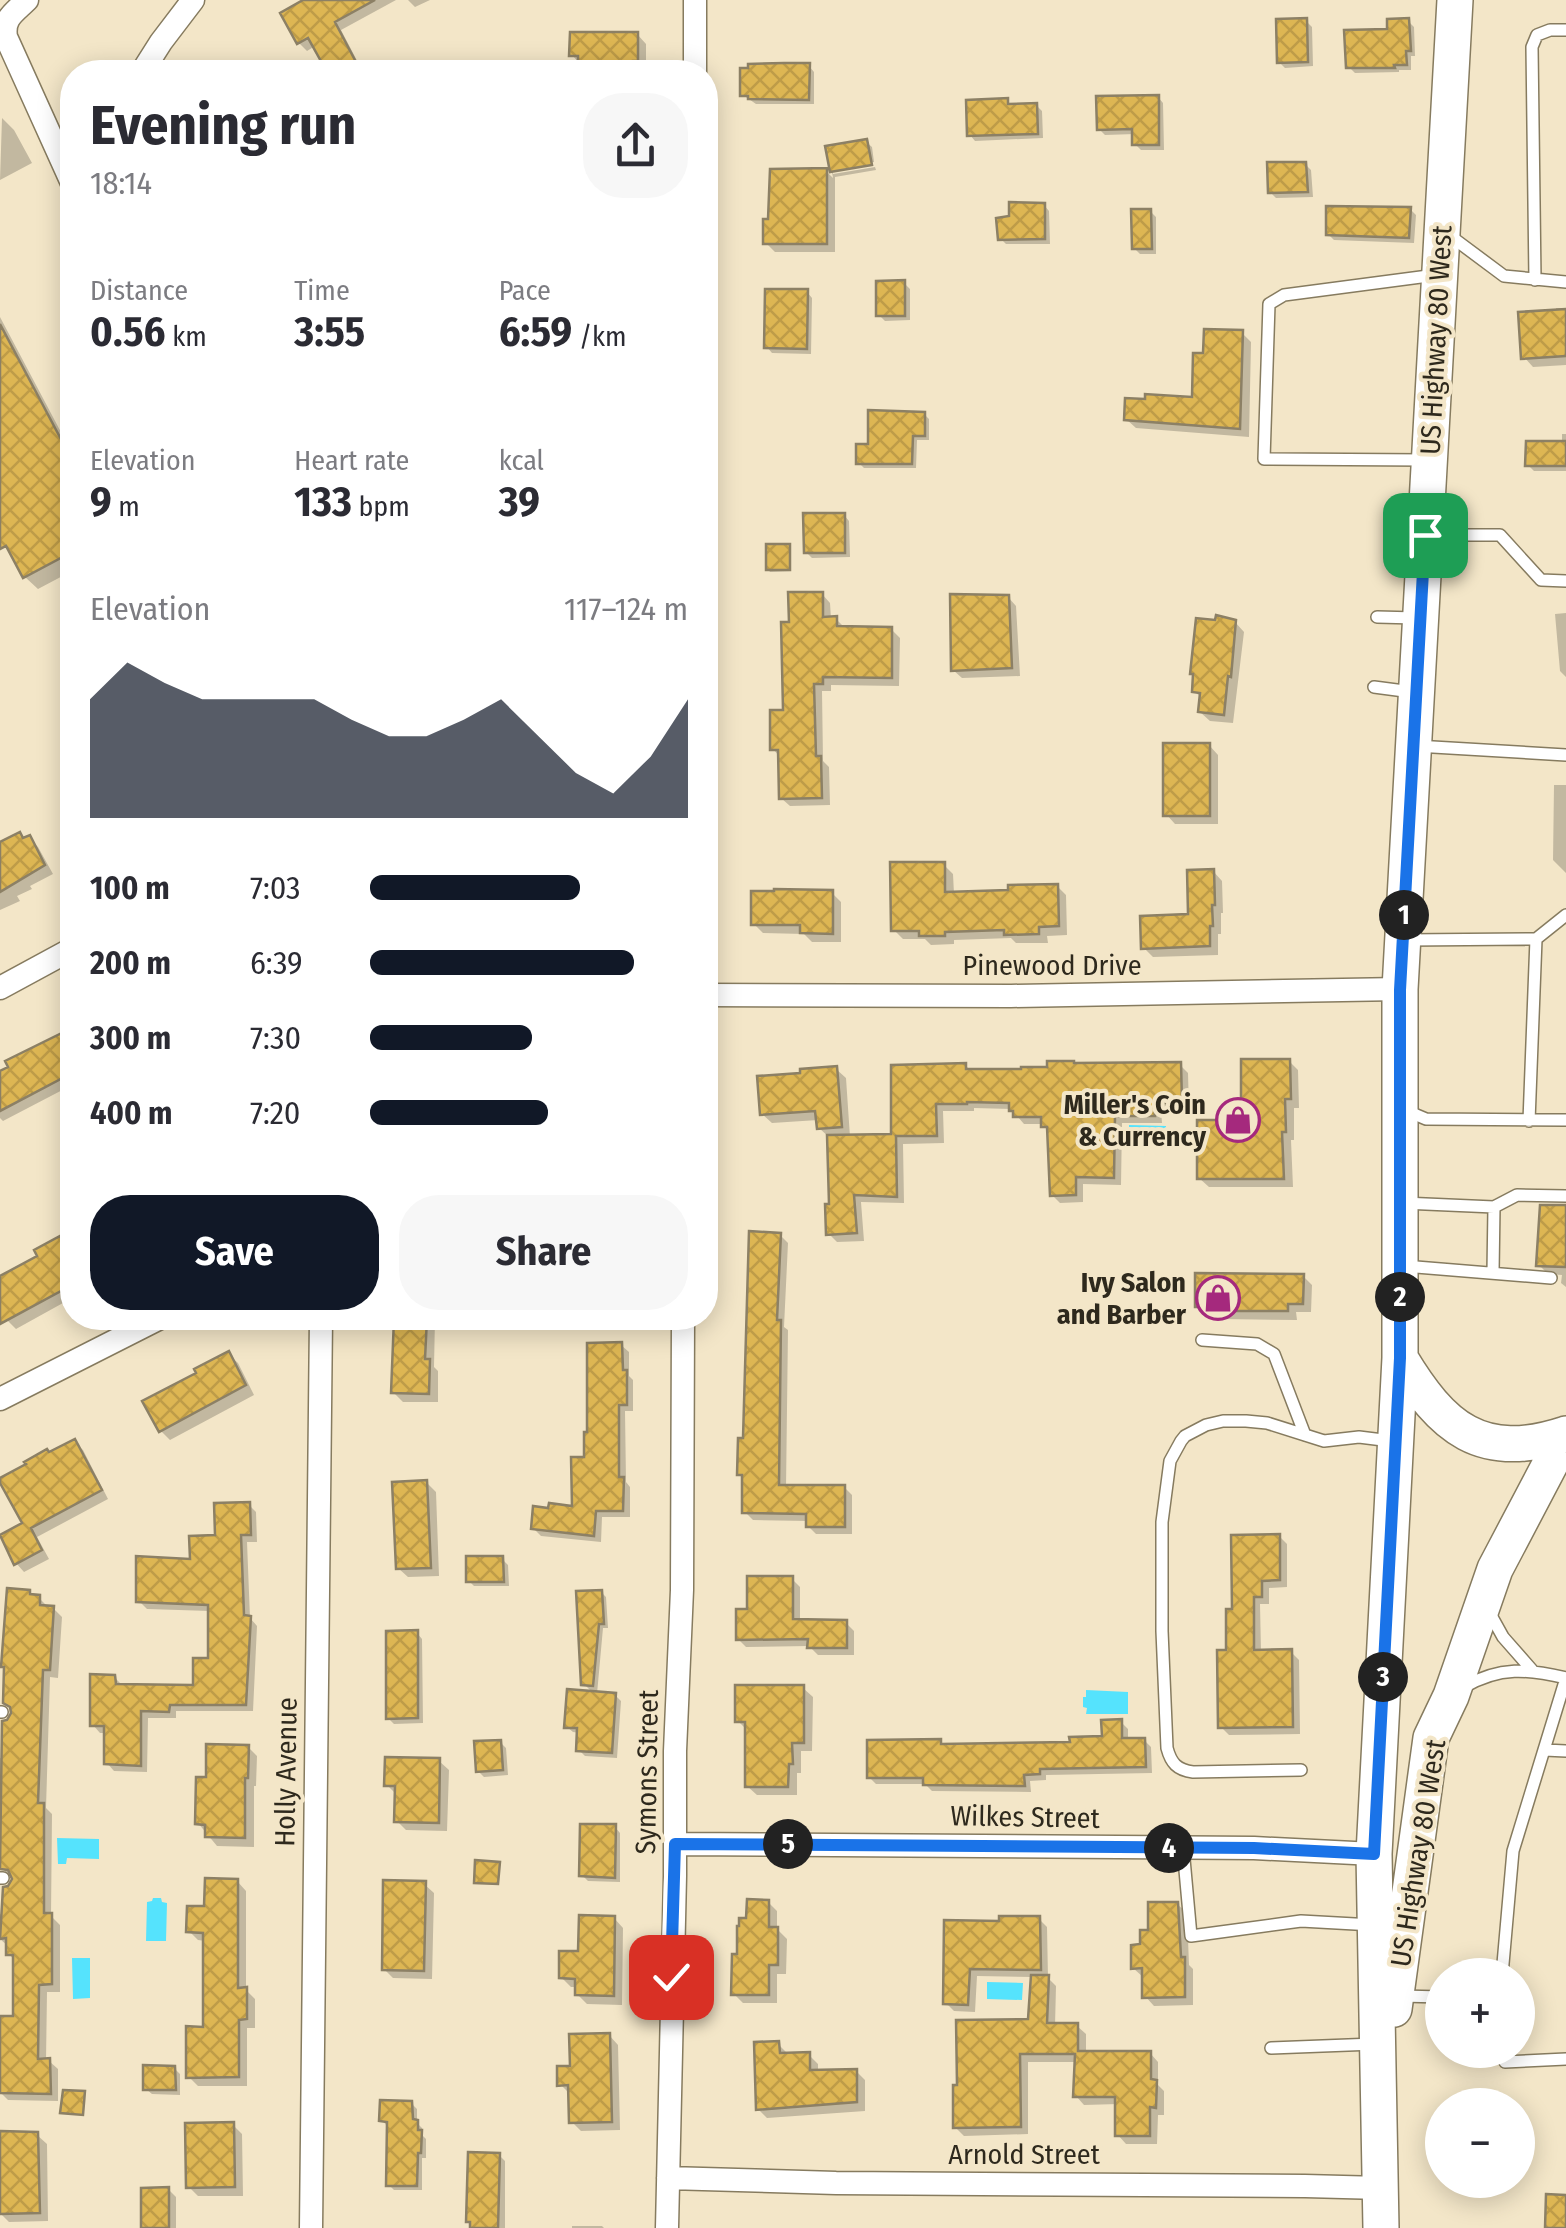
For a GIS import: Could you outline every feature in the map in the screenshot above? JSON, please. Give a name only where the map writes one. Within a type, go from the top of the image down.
[{"type":"main road","name":"US Highway 80 West","points":[[1380,2119],[1387,1995],[1375,1925],[1374,1854],[1400,1358],[1400,990],[1455,0]]},
{"type":"main road","points":[[1400,1358],[1420,1392],[1460,1430],[1512,1444],[1538,1443],[1566,1434]]},
{"type":"main road","name":"US Highway 80 West","points":[[1381,2228],[1378,2044],[1431,1738],[1451,1696],[1495,1569],[1566,1434]]},
{"type":"street","points":[[27,0],[2,29],[60,157]]},
{"type":"street","points":[[150,60],[193,0]]},
{"type":"street","points":[[695,0],[695,60]]},
{"type":"street","points":[[0,988],[60,956]]},
{"type":"street","name":"Pinewood Drive","points":[[718,996],[1400,990]]},
{"type":"street","points":[[0,1399],[136,1330]]},
{"type":"street","name":"Holly Avenue","points":[[312,2228],[321,1330]]},
{"type":"street","name":"Symons Street","points":[[667,2228],[675,1750],[682,1590],[683,1330]]},
{"type":"street","name":"Wilkes Street","points":[[675,1844],[1183,1848],[1374,1854]]},
{"type":"street","name":"Arnold Street","points":[[668,2178],[836,2184],[1381,2188]]},
{"type":"lane","points":[[1535,280],[1532,47],[1537,35],[1566,30]]},
{"type":"lane","points":[[1442,230],[1504,276],[1566,282]]},
{"type":"lane","points":[[1429,460],[1264,459],[1269,304],[1284,295],[1439,275]]},
{"type":"lane","points":[[1425,535],[1500,535],[1540,580],[1566,580]]},
{"type":"lane","points":[[1377,617],[1420,618]]},
{"type":"lane","points":[[1374,688],[1416,692]]},
{"type":"lane","points":[[1413,746],[1566,755]]},
{"type":"lane","points":[[1402,940],[1536,940],[1566,916]]},
{"type":"lane","points":[[1529,1121],[1536,940]]},
{"type":"lane","points":[[1400,1108],[1426,1119],[1566,1120]]},
{"type":"lane","points":[[1400,1203],[1494,1207],[1517,1195],[1566,1196]]},
{"type":"lane","points":[[1493,1272],[1494,1207]]},
{"type":"lane","points":[[1400,1265],[1551,1278]]},
{"type":"lane","points":[[1202,1340],[1257,1344],[1274,1354],[1305,1435]]},
{"type":"lane","points":[[1301,1770],[1186,1771],[1170,1759],[1161,1556],[1170,1461],[1185,1436],[1223,1422],[1266,1423],[1330,1442],[1359,1437],[1396,1441]]},
{"type":"lane","points":[[1484,1599],[1501,1634],[1532,1670]]},
{"type":"lane","points":[[1451,1696],[1499,1672],[1532,1670],[1566,1678],[1513,1852],[1504,1958]]},
{"type":"lane","points":[[1545,1750],[1566,1751]]},
{"type":"lane","points":[[1183,1848],[1191,1936],[1302,1922],[1375,1925]]},
{"type":"lane","points":[[1387,1995],[1425,1996]]},
{"type":"lane","points":[[1271,2048],[1378,2044]]},
{"type":"lane","points":[[1535,2061],[1566,2060]]},
{"type":"water","points":[[1129,1125],[1166,1126],[1166,1144],[1129,1144]]},
{"type":"water","points":[[1086,1690],[1128,1692],[1128,1714],[1086,1714]]},
{"type":"water","points":[[57,1838],[99,1839],[99,1859],[67,1858],[66,1864],[58,1864]]},
{"type":"water","points":[[153,1898],[167,1903],[166,1941],[146,1941],[147,1902]]},
{"type":"water","points":[[72,1958],[90,1958],[90,1998],[73,1999]]},
{"type":"water","points":[[987,1982],[1023,1983],[1022,2000],[987,1999]]},
{"type":"building","points":[[303,0],[375,0],[335,22],[355,60],[320,60],[308,38],[297,44],[280,13]]},
{"type":"building","points":[[1307,18],[1308,62],[1277,63],[1276,19]]},
{"type":"building","points":[[1409,18],[1411,51],[1406,51],[1407,65],[1346,68],[1344,30],[1387,29],[1387,19]]},
{"type":"building","points":[[570,32],[638,32],[638,60],[578,60],[578,56],[569,56]]},
{"type":"building","points":[[810,63],[809,100],[740,96],[740,68],[748,68],[748,64]]},
{"type":"building","points":[[1159,95],[1159,145],[1132,145],[1132,129],[1097,130],[1096,96]]},
{"type":"building","points":[[1008,98],[1008,104],[1037,103],[1038,134],[967,136],[966,100]]},
{"type":"building","points":[[867,139],[872,165],[830,172],[825,146]]},
{"type":"building","points":[[1267,162],[1306,162],[1308,192],[1268,193]]},
{"type":"building","points":[[827,168],[827,244],[763,244],[770,169]]},
{"type":"building","points":[[1009,202],[1045,203],[1045,239],[998,240],[996,218],[1009,216]]},
{"type":"building","points":[[1326,206],[1411,207],[1409,238],[1326,235]]},
{"type":"building","points":[[1131,209],[1151,209],[1152,249],[1132,249]]},
{"type":"building","points":[[905,280],[905,316],[876,316],[876,281]]},
{"type":"building","points":[[765,289],[808,289],[807,349],[764,348]]},
{"type":"building","points":[[1566,309],[1566,356],[1521,359],[1518,312]]},
{"type":"building","points":[[0,324],[60,437],[60,558],[23,578],[6,546],[0,549]]},
{"type":"building","points":[[1204,329],[1243,330],[1240,429],[1124,420],[1125,398],[1145,399],[1145,394],[1192,397],[1193,353],[1203,353]]},
{"type":"building","points":[[868,410],[925,412],[925,436],[913,436],[912,464],[856,464],[856,444],[868,444]]},
{"type":"building","points":[[1526,441],[1566,441],[1566,466],[1525,466]]},
{"type":"building","points":[[803,513],[845,513],[845,553],[804,553]]},
{"type":"building","points":[[766,544],[790,544],[790,570],[766,570]]},
{"type":"building","points":[[788,592],[823,592],[823,617],[837,616],[837,626],[892,627],[892,678],[823,677],[823,684],[814,684],[816,756],[821,756],[822,798],[779,799],[778,750],[770,750],[770,710],[783,710],[781,622],[789,622]]},
{"type":"building","points":[[950,594],[1009,595],[1012,668],[951,671]]},
{"type":"building","points":[[1216,615],[1236,620],[1224,715],[1198,712],[1200,693],[1192,692],[1190,674],[1196,618],[1215,620]]},
{"type":"building","points":[[1163,743],[1210,743],[1210,816],[1163,816]]},
{"type":"building","points":[[20,832],[23,838],[30,835],[45,865],[0,892],[0,842]]},
{"type":"building","points":[[890,862],[945,862],[945,892],[1058,884],[1059,926],[1039,927],[1039,934],[1004,935],[1004,930],[919,936],[919,931],[891,931]]},
{"type":"building","points":[[1214,869],[1210,946],[1141,949],[1140,916],[1188,914],[1187,870]]},
{"type":"building","points":[[833,890],[833,934],[800,933],[800,925],[751,925],[751,891]]},
{"type":"building","points":[[60,1034],[60,1079],[0,1111],[0,1071],[8,1067],[5,1061]]},
{"type":"building","points":[[1241,1059],[1290,1059],[1291,1099],[1285,1099],[1286,1132],[1282,1132],[1284,1179],[1197,1179],[1197,1120],[1241,1120]]},
{"type":"building","points":[[1047,1061],[1181,1062],[1182,1103],[1154,1103],[1155,1116],[1115,1116],[1114,1178],[1076,1177],[1076,1195],[1050,1196],[1047,1127],[1041,1127],[1041,1117],[1013,1117],[1009,1103],[936,1104],[937,1136],[896,1136],[897,1197],[854,1195],[857,1233],[826,1235],[827,1135],[891,1134],[891,1065],[966,1063],[966,1069],[1021,1069],[1047,1067]]},
{"type":"building","points":[[837,1066],[842,1127],[817,1129],[815,1111],[760,1115],[757,1076]]},
{"type":"building","points":[[1540,1205],[1566,1205],[1566,1267],[1536,1266]]},
{"type":"building","points":[[749,1231],[781,1233],[777,1320],[781,1320],[779,1485],[845,1485],[845,1527],[806,1527],[806,1514],[742,1513],[742,1475],[737,1475],[738,1438],[743,1438]]},
{"type":"building","points":[[60,1236],[60,1292],[0,1324],[0,1276],[37,1256],[34,1250]]},
{"type":"building","points":[[1195,1273],[1304,1274],[1303,1304],[1288,1304],[1288,1311],[1210,1311],[1210,1307],[1195,1307]]},
{"type":"building","points":[[394,1330],[426,1330],[429,1394],[391,1393]]},
{"type":"building","points":[[622,1342],[623,1370],[627,1370],[627,1405],[619,1405],[623,1511],[596,1511],[594,1536],[531,1529],[533,1506],[572,1506],[571,1457],[584,1457],[587,1432],[587,1343]]},
{"type":"building","points":[[229,1351],[246,1385],[159,1432],[142,1401]]},
{"type":"building","points":[[75,1439],[102,1490],[31,1528],[42,1550],[14,1565],[0,1535],[22,1523],[0,1478],[47,1449],[49,1452]]},
{"type":"building","points":[[427,1480],[431,1568],[396,1569],[392,1482]]},
{"type":"building","points":[[250,1502],[251,1535],[241,1535],[244,1615],[251,1616],[246,1705],[170,1705],[169,1712],[141,1711],[141,1766],[104,1764],[104,1726],[90,1726],[90,1674],[115,1675],[116,1684],[193,1685],[193,1658],[208,1658],[208,1605],[136,1602],[136,1556],[190,1559],[189,1536],[215,1535],[214,1503]]},
{"type":"building","points":[[1280,1534],[1280,1580],[1262,1581],[1262,1597],[1254,1597],[1254,1650],[1292,1649],[1293,1727],[1218,1728],[1217,1650],[1226,1650],[1226,1609],[1232,1609],[1231,1535]]},
{"type":"building","points":[[466,1556],[503,1556],[504,1582],[466,1582]]},
{"type":"building","points":[[747,1576],[793,1576],[793,1619],[847,1620],[847,1648],[807,1648],[808,1639],[736,1640],[736,1609],[747,1609]]},
{"type":"building","points":[[7,1588],[30,1590],[30,1594],[40,1595],[40,1605],[54,1606],[50,1670],[43,1670],[38,1803],[44,1803],[44,1913],[52,1913],[52,1984],[39,1985],[38,2059],[50,2058],[51,2094],[0,2093],[0,2016],[13,2016],[13,1955],[6,1955],[6,1938],[0,1939],[3,1887],[12,1879],[8,1870],[0,1869],[2,1721],[11,1713],[3,1703],[1,1667]]},
{"type":"building","points":[[602,1590],[604,1624],[599,1624],[593,1686],[581,1685],[576,1591]]},
{"type":"building","points":[[418,1630],[418,1718],[386,1719],[386,1631]]},
{"type":"building","points":[[735,1685],[804,1685],[804,1743],[792,1743],[788,1787],[745,1787],[745,1722],[735,1722]]},
{"type":"building","points":[[567,1689],[616,1693],[612,1753],[576,1751],[577,1728],[564,1728]]},
{"type":"building","points":[[1122,1719],[1122,1738],[1145,1738],[1146,1767],[1040,1769],[1040,1774],[1024,1775],[1025,1786],[923,1785],[923,1778],[867,1778],[867,1740],[941,1739],[941,1744],[1070,1742],[1069,1737],[1102,1736],[1101,1720]]},
{"type":"building","points":[[501,1740],[503,1770],[476,1772],[474,1741]]},
{"type":"building","points":[[206,1744],[249,1745],[245,1838],[205,1837],[205,1825],[195,1824],[196,1777],[206,1777]]},
{"type":"building","points":[[385,1757],[440,1758],[439,1823],[394,1822],[395,1786],[384,1786]]},
{"type":"building","points":[[580,1824],[616,1824],[615,1878],[579,1876]]},
{"type":"building","points":[[475,1860],[500,1862],[498,1884],[474,1883]]},
{"type":"building","points":[[205,1878],[238,1879],[238,1988],[247,1987],[247,2019],[239,2020],[239,2077],[186,2078],[186,2026],[203,2027],[203,1933],[186,1932],[187,1906],[204,1906]]},
{"type":"building","points":[[383,1880],[426,1881],[424,1971],[382,1970]]},
{"type":"building","points":[[747,1899],[769,1900],[769,1927],[778,1927],[778,1965],[769,1965],[769,1995],[731,1995],[732,1954],[737,1954],[737,1926],[739,1918],[746,1918]]},
{"type":"building","points":[[1148,1902],[1178,1902],[1185,1997],[1142,1998],[1142,1968],[1131,1969],[1131,1945],[1140,1944],[1140,1930],[1148,1930]]},
{"type":"building","points":[[579,1915],[615,1916],[614,1996],[575,1995],[575,1979],[559,1978],[559,1951],[578,1951]]},
{"type":"building","points":[[999,1916],[1040,1916],[1041,1970],[970,1969],[968,2005],[943,2004],[944,1920],[999,1921]]},
{"type":"building","points":[[1031,1975],[1049,1975],[1047,2023],[1078,2023],[1078,2051],[1151,2051],[1151,2079],[1157,2080],[1156,2108],[1150,2107],[1150,2136],[1115,2136],[1115,2097],[1073,2097],[1075,2054],[1020,2054],[1021,2127],[953,2128],[956,2020],[1028,2019]]},
{"type":"building","points":[[610,2033],[612,2122],[569,2123],[568,2085],[557,2086],[557,2066],[570,2066],[569,2034]]},
{"type":"building","points":[[779,2041],[780,2053],[810,2052],[810,2070],[857,2069],[857,2102],[756,2110],[754,2042]]},
{"type":"building","points":[[143,2065],[175,2066],[176,2090],[143,2090]]},
{"type":"building","points":[[63,2090],[85,2091],[83,2115],[60,2113]]},
{"type":"building","points":[[380,2100],[412,2101],[413,2119],[418,2120],[418,2130],[422,2130],[417,2186],[386,2186],[387,2122],[379,2121]]},
{"type":"building","points":[[234,2122],[235,2187],[186,2188],[185,2123]]},
{"type":"building","points":[[0,2131],[38,2132],[40,2213],[0,2214]]},
{"type":"building","points":[[468,2152],[500,2153],[498,2228],[470,2228],[470,2222],[466,2222]]},
{"type":"building","points":[[169,2187],[169,2228],[141,2228],[141,2188]]},
{"type":"building","points":[[1546,2194],[1566,2195],[1566,2228],[1545,2228]]},
{"type":"place","name":"Miller's Coin & Currency","points":[[1238,1120]]},
{"type":"place","name":"Ivy Salon and Barber","points":[[1218,1298]]},
{"type":"route","points":[[671,1977],[675,1844],[1254,1848],[1374,1854],[1400,1358],[1400,990],[1425,535]]}]
